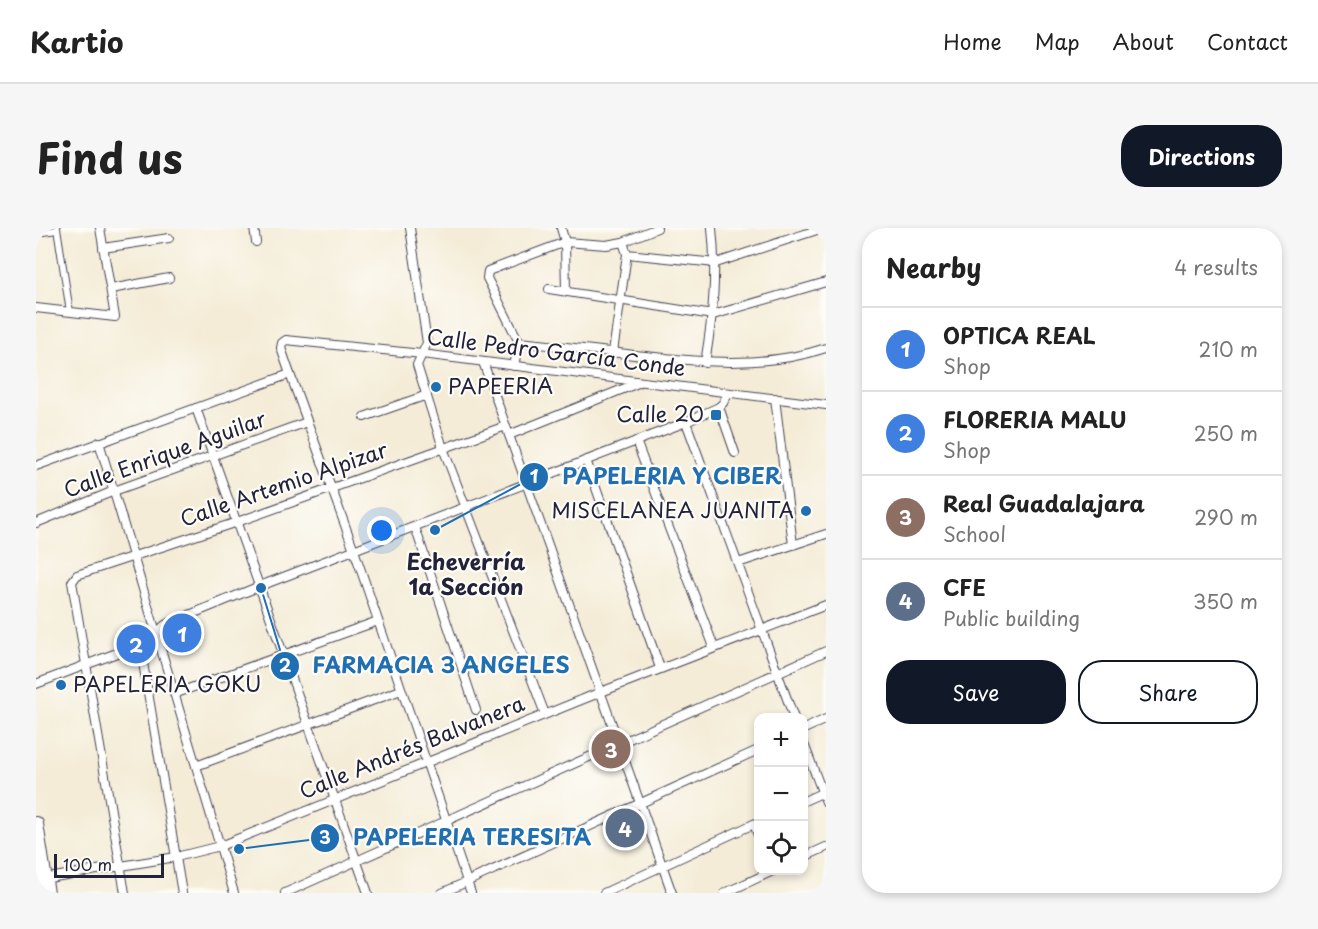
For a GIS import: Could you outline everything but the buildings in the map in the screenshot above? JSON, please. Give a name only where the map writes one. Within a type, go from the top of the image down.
[{"type":"main road","points":[[36,824],[40,879],[47,893]]},
{"type":"street","points":[[36,308],[116,317],[100,228]]},
{"type":"street","points":[[254,228],[256,242]]},
{"type":"street","points":[[410,228],[427,343],[417,365],[443,448],[545,714]]},
{"type":"street","points":[[561,228],[565,242],[566,291]]},
{"type":"street","points":[[514,366],[519,342],[486,274],[491,270],[565,242],[599,245],[622,242],[657,228]]},
{"type":"street","points":[[705,363],[713,315],[716,263],[712,228]]},
{"type":"street","points":[[627,254],[716,263],[823,228]]},
{"type":"street","points":[[36,233],[57,229],[70,312]]},
{"type":"street","points":[[103,248],[169,238]]},
{"type":"street","points":[[613,352],[627,254],[622,242]]},
{"type":"street","points":[[111,290],[169,279]]},
{"type":"street","points":[[549,289],[713,315],[826,282]]},
{"type":"street","name":"Calle Pedro García Conde","points":[[290,374],[281,348],[282,343],[286,340],[422,354],[826,405]]},
{"type":"street","points":[[519,342],[705,363],[749,363],[826,348]]},
{"type":"street","points":[[483,362],[672,893]]},
{"type":"street","points":[[36,466],[290,374],[333,488],[471,893]]},
{"type":"street","points":[[509,435],[638,383]]},
{"type":"street","points":[[36,684],[148,642],[165,625],[260,586],[686,422],[719,407],[728,393]]},
{"type":"street","points":[[364,417],[427,395]]},
{"type":"street","points":[[776,398],[793,545]]},
{"type":"street","points":[[719,407],[735,453]]},
{"type":"street","points":[[196,408],[368,893]]},
{"type":"street","name":"Calle Enrique Aguilar","points":[[36,523],[114,491],[307,422]]},
{"type":"street","points":[[686,422],[792,713]]},
{"type":"street","name":"Calle Artemio Alpizar","points":[[87,665],[72,582],[77,575],[237,522],[506,426]]},
{"type":"street","points":[[636,441],[714,647]]},
{"type":"street","points":[[99,442],[234,893]]},
{"type":"street","points":[[586,460],[660,668]]},
{"type":"street","points":[[415,527],[476,710]]},
{"type":"street","points":[[738,563],[826,534]]},
{"type":"street","name":"Calle Andrés Balvanera","points":[[40,879],[176,857],[220,846],[660,668],[826,605]]},
{"type":"street","points":[[174,694],[378,621]]},
{"type":"street","points":[[140,645],[182,893]]},
{"type":"street","points":[[285,893],[826,651]]},
{"type":"street","points":[[87,665],[125,893]]},
{"type":"street","points":[[196,766],[401,690]]},
{"type":"street","points":[[808,727],[826,719]]},
{"type":"street","points":[[442,893],[754,752]]},
{"type":"street","points":[[808,753],[824,791],[826,802]]},
{"type":"street","points":[[808,799],[824,791]]},
{"type":"street","points":[[604,893],[754,824]]},
{"type":"street","points":[[808,855],[826,847]]},
{"type":"street","points":[[725,893],[764,875]]},
{"type":"place","name":"PAPEERIA","points":[[436,387]]},
{"type":"place","name":"Calle 20","points":[[716,415]]},
{"type":"place","name":"MISCELANEA JUANITA","points":[[806,511]]},
{"type":"place","name":"PAPELERIA Y CIBER","points":[[435,530]]},
{"type":"place","name":"FARMACIA 3 ANGELES","points":[[261,588]]},
{"type":"place","name":"OPTICA REAL","points":[[182,633]]},
{"type":"place","name":"FLORERIA MALU","points":[[136,644]]},
{"type":"place","name":"PAPELERIA GOKU","points":[[61,685]]},
{"type":"place","name":"Real Guadalajara","points":[[611,749]]},
{"type":"place","name":"CFE","points":[[625,828]]},
{"type":"place","name":"PAPELERIA TERESITA","points":[[239,849]]},
{"type":"district","name":"Echeverría 1a Sección","points":[[466,574]]}]
